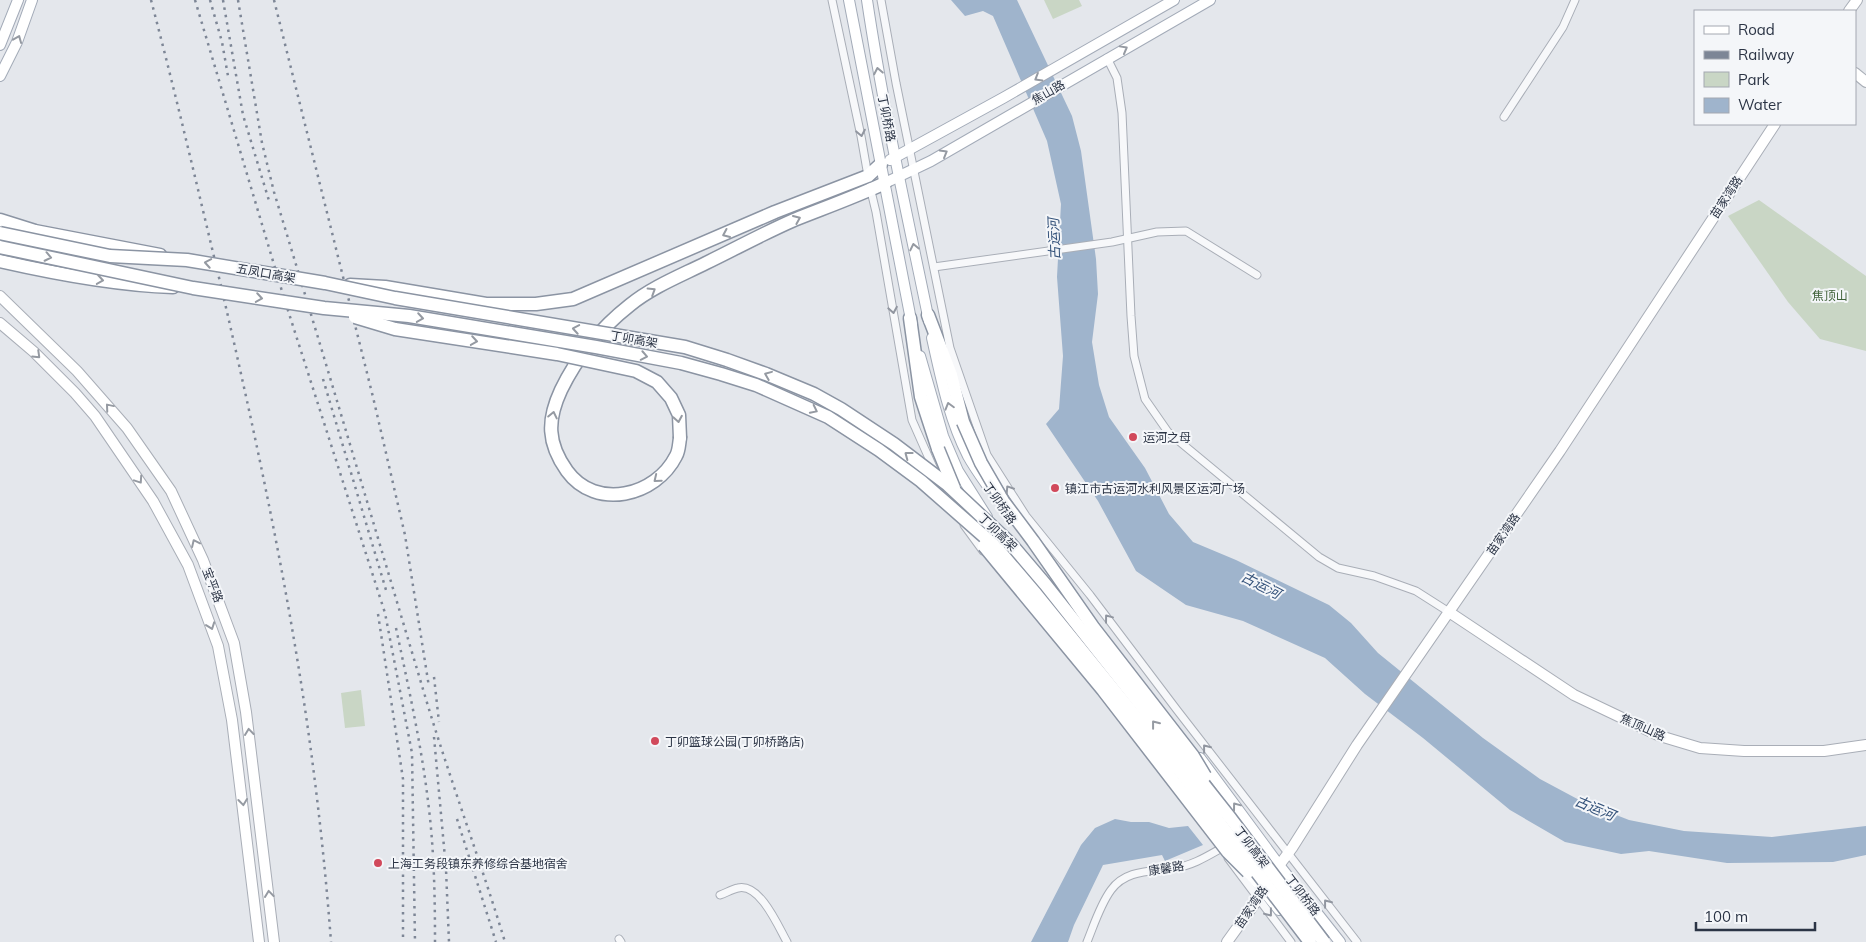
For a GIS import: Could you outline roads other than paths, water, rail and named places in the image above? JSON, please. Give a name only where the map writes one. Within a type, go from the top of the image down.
[{"type":"highway","points":[[325,283],[385,287],[486,304],[536,304],[573,299],[775,212],[868,176],[881,164]]},
{"type":"highway","points":[[324,308],[395,328],[557,354],[636,371],[657,382],[671,398],[679,415],[680,438],[678,454],[658,480],[641,490],[622,495],[605,495],[587,488],[571,477],[559,460],[552,441],[551,421],[556,402],[572,369],[597,337],[630,304],[658,287],[793,221],[885,183]]},
{"type":"highway","points":[[0,220],[35,231],[186,260]]},
{"type":"highway","name":"五凤口高架","points":[[0,233],[110,256],[186,260],[532,321]]},
{"type":"highway","name":"五凤口高架","points":[[0,247],[193,288],[324,308],[410,316],[527,335]]},
{"type":"highway","points":[[0,261],[137,286],[193,288]]},
{"type":"highway","points":[[928,315],[950,375],[963,422],[981,464],[1003,501],[1093,628],[1193,756],[1230,819]]},
{"type":"highway","points":[[910,318],[921,398],[955,492],[979,539],[1109,697],[1228,852],[1282,906]]},
{"type":"highway","name":"丁卯高架","points":[[532,321],[685,347],[727,360],[814,394],[868,426],[948,485],[1011,544],[1045,584],[1324,942]]},
{"type":"highway","name":"丁卯高架","points":[[527,335],[681,363],[756,385],[828,417],[879,450],[943,500],[995,546],[1183,775],[1310,942]]},
{"type":"main road","points":[[0,45],[18,0]]},
{"type":"main road","points":[[0,76],[17,42],[32,0]]},
{"type":"main road","name":"丁卯桥路","points":[[848,0],[910,318],[940,428],[958,472],[990,522],[1260,895],[1289,921],[1305,942]]},
{"type":"main road","name":"丁卯桥路","points":[[867,0],[895,157],[940,374],[953,421],[968,457],[1009,517],[1166,712],[1279,865],[1340,942]]},
{"type":"main road","name":"焦山路","points":[[881,164],[1003,98],[1174,0]]},
{"type":"main road","name":"焦山路","points":[[885,183],[914,169],[1210,0]]},
{"type":"main road","points":[[1856,74],[1866,82]]},
{"type":"main road","name":"苗家湾路","points":[[1227,942],[1288,853],[1382,708],[1560,451],[1774,125]]},
{"type":"main road","name":"宝平路","points":[[0,296],[77,371],[127,428],[171,491],[203,560],[234,643],[247,721],[274,942]]},
{"type":"main road","name":"宝平路","points":[[0,323],[34,352],[95,416],[153,501],[188,565],[220,656],[232,720],[260,942]]},
{"type":"main road","name":"焦顶山路","points":[[1449,612],[1574,696],[1660,736],[1700,748],[1744,752],[1824,752],[1866,745]]},
{"type":"street","points":[[832,0],[876,212],[912,420],[953,509],[1001,576],[1152,759],[1220,849],[1260,895],[1291,942]]},
{"type":"street","points":[[881,0],[950,348],[987,455],[1026,516],[1090,595],[1357,942]]},
{"type":"street","points":[[1504,117],[1563,28],[1575,0]]},
{"type":"street","points":[[1107,58],[1117,78],[1122,113],[1134,356],[1145,399],[1168,432],[1319,557],[1338,568],[1374,576],[1416,591],[1449,612]]},
{"type":"street","points":[[934,268],[1085,246],[1157,232],[1186,231],[1257,274]]},
{"type":"street","name":"康馨路","points":[[1087,942],[1112,889],[1124,878],[1140,872],[1187,865],[1220,849]]},
{"type":"street","points":[[720,895],[739,887],[749,888],[758,894],[787,942]]},
{"type":"water","name":"古运河","points":[[951,0],[1017,0],[1072,116],[1081,151],[1096,259],[1098,294],[1092,342],[1099,385],[1109,417],[1145,468],[1169,514],[1193,542],[1236,560],[1329,605],[1351,623],[1378,653],[1483,738],[1540,779],[1583,802],[1629,820],[1684,831],[1772,837],[1866,826],[1866,855],[1833,862],[1727,863],[1649,851],[1621,854],[1565,842],[1510,810],[1423,738],[1365,694],[1325,658],[1243,621],[1186,605],[1136,571],[1098,501],[1046,424],[1059,409],[1063,356],[1057,277],[1061,204],[1047,141],[993,16],[983,11],[965,16]]},
{"type":"water","points":[[1115,819],[1131,822],[1149,822],[1169,828],[1188,826],[1203,845],[1165,861],[1162,855],[1103,865],[1074,925],[1068,942],[1031,942],[1081,845],[1095,828]]},
{"type":"railway","points":[[151,0],[221,286],[277,546],[296,650],[308,732],[320,822],[331,942]]},
{"type":"railway","points":[[195,0],[284,298],[385,613],[412,753],[415,942]]},
{"type":"railway","points":[[210,0],[222,42],[228,76]]},
{"type":"railway","points":[[223,0],[243,115],[270,204]]},
{"type":"railway","points":[[238,0],[262,143],[274,192],[428,706],[505,942]]},
{"type":"railway","points":[[274,0],[373,397],[405,535],[429,687]]},
{"type":"railway","points":[[323,379],[386,590]]},
{"type":"railway","points":[[378,614],[403,779],[403,942]]},
{"type":"railway","points":[[396,628],[410,692],[428,801],[434,871],[435,942]]},
{"type":"railway","points":[[434,677],[439,722]]},
{"type":"railway","points":[[434,737],[446,869],[449,942]]},
{"type":"railway","points":[[457,819],[496,942]]},
{"type":"place","name":"运河之母","points":[[1133,437]]},
{"type":"place","name":"镇江市古运河水利风景区运河广场","points":[[1055,488]]},
{"type":"place","name":"丁卯篮球公园(丁卯桥路店)","points":[[655,741]]},
{"type":"place","name":"上海工务段镇东养修综合基地宿舍","points":[[378,863]]},
{"type":"park label","name":"焦顶山","points":[[1830,295]]}]
